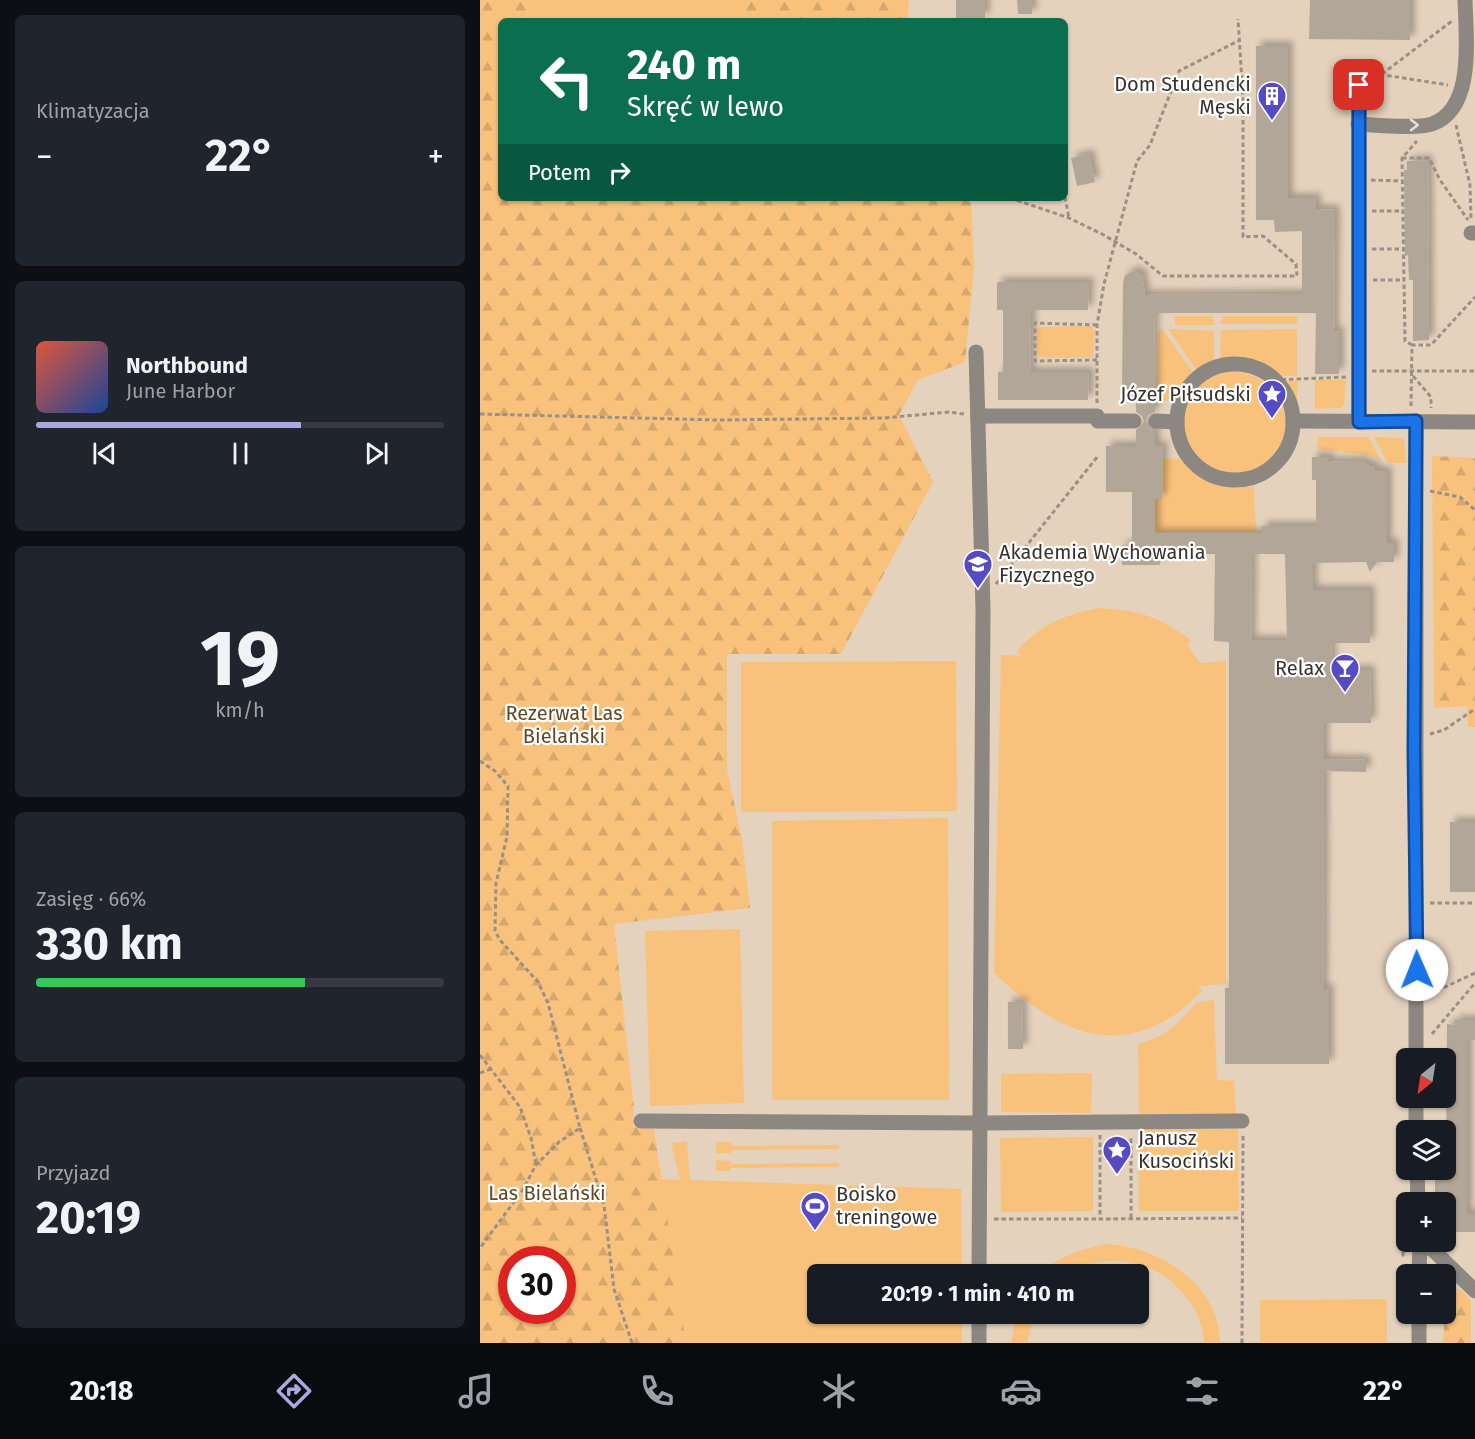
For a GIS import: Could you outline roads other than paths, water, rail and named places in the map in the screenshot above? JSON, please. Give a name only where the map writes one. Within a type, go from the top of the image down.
[{"type":"street","points":[[1358,124],[1431,125],[1463,100],[1468,75],[1465,0]]},
{"type":"street","points":[[1359,85],[1359,279],[1354,374],[1359,422]]},
{"type":"street","points":[[976,352],[982,602],[979,1264]]},
{"type":"street","points":[[1236,364],[1253,367],[1282,388],[1291,404],[1293,421],[1291,442],[1280,460],[1265,473],[1245,480],[1224,480],[1205,473],[1189,459],[1179,441],[1177,422],[1180,402],[1189,387],[1202,374],[1218,367],[1236,364]]},
{"type":"street","points":[[978,416],[1097,416],[1098,421],[1134,421]]},
{"type":"street","points":[[1156,421],[1177,422]]},
{"type":"street","points":[[1293,421],[1475,422]]},
{"type":"street","points":[[1410,1048],[1419,421]]},
{"type":"street","points":[[641,1121],[979,1123],[1242,1121]]},
{"type":"street","points":[[1435,1252],[1475,1291]]},
{"type":"street","points":[[979,1324],[979,1343]]},
{"type":"street","points":[[1419,1324],[1419,1343]]},
{"type":"place","name":"Dom Studencki Męski","points":[[1272,122]]},
{"type":"place","name":"Józef Piłsudski","points":[[1272,420]]},
{"type":"place","name":"Akademia Wychowania Fizycznego","points":[[978,590]]},
{"type":"place","name":"Relax","points":[[1345,694]]},
{"type":"place","name":"Janusz Kusociński","points":[[1117,1176]]},
{"type":"place","name":"Boisko treningowe","points":[[815,1232]]},
{"type":"park label","name":"Rezerwat Las Bielański","points":[[564,724]]},
{"type":"park label","name":"Las Bielański","points":[[547,1193]]}]
